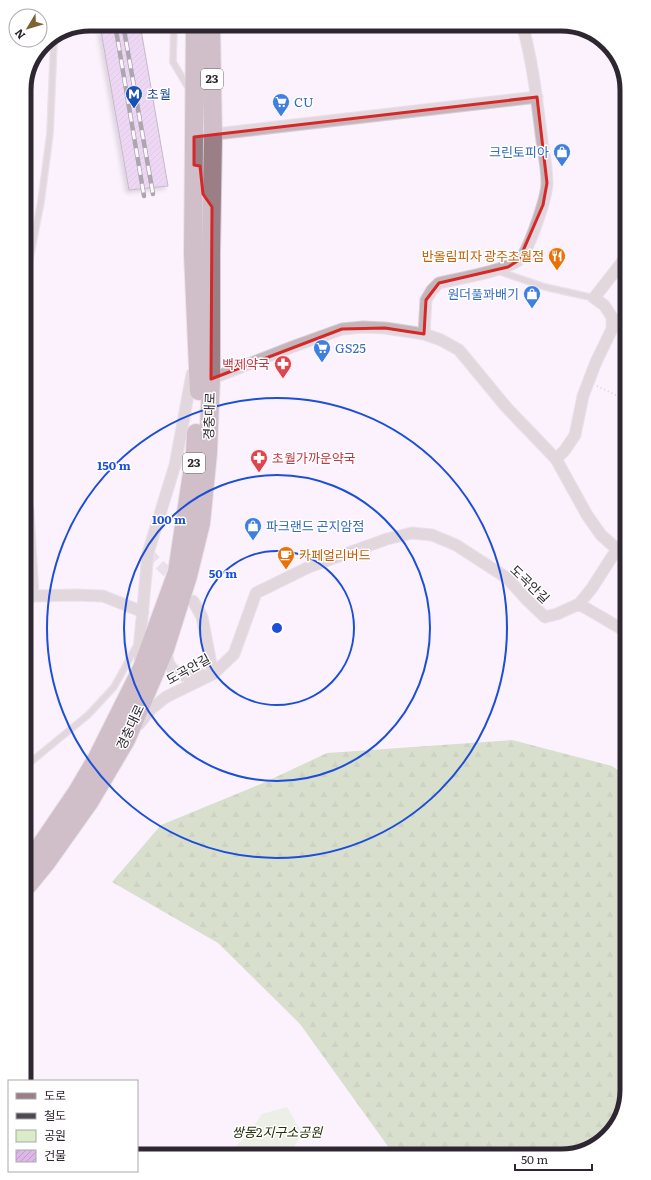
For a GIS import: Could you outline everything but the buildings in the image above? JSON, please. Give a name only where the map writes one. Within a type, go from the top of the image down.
[{"type":"main road","name":"경충대로","points":[[31,859],[77,792],[97,758],[142,668],[177,572],[195,453],[199,384],[193,254],[194,31]]},
{"type":"main road","name":"경충대로","points":[[31,881],[46,863],[90,801],[126,740],[166,649],[188,576],[200,523],[208,453],[211,378],[213,135],[211,31]]},
{"type":"main road","points":[[194,165],[199,166],[201,169],[203,177],[203,194],[212,207]]},
{"type":"street","points":[[424,334],[426,300],[432,290],[439,284],[508,267],[519,260],[526,251],[543,205],[547,183],[537,97],[524,31]]},
{"type":"street","points":[[194,137],[537,97]]},
{"type":"street","points":[[211,378],[342,329],[364,327],[385,328],[424,334],[441,340],[460,350],[507,408],[556,459],[565,450],[575,435],[583,396],[604,344],[612,329],[612,317],[604,305],[594,298],[620,265]]},
{"type":"street","points":[[142,668],[139,655],[148,553],[175,464],[191,383],[196,332]]},
{"type":"street","name":"도곡안길","points":[[126,740],[151,708],[166,697],[213,674],[234,654],[256,593],[309,567],[387,539],[412,534],[432,535],[456,545],[507,578],[545,617],[557,614],[579,604],[592,588],[617,549],[597,530],[556,459]]},
{"type":"street","points":[[31,597],[74,595],[103,596],[143,612]]},
{"type":"street","points":[[166,649],[169,664],[178,674],[190,677],[213,674],[202,617],[193,600]]},
{"type":"street","points":[[579,604],[620,628]]},
{"type":"lane","points":[[174,31],[173,62],[194,98]]},
{"type":"lane","points":[[31,253],[41,202],[50,133],[54,43]]},
{"type":"lane","points":[[496,270],[545,287],[594,298]]},
{"type":"lane","points":[[31,762],[88,715],[114,687],[140,640]]},
{"type":"path","points":[[588,382],[620,397]]},
{"type":"path","points":[[466,1149],[484,1142],[499,1139],[534,1149],[560,1144],[566,1144],[575,1147]]},
{"type":"path","points":[[392,1147],[400,1149]]},
{"type":"highlighted area","points":[[537,97],[547,183],[543,205],[519,260],[508,267],[439,283],[426,300],[424,334],[385,328],[342,329],[211,379],[212,207],[203,194],[200,166],[194,165],[194,137]]},
{"type":"green space","points":[[512,740],[612,766],[620,772],[620,1090],[617,1109],[614,1116],[605,1129],[591,1141],[573,1148],[561,1149],[389,1149],[300,1024],[218,943],[112,882],[161,825],[261,784],[327,753]]},
{"type":"green space","name":"쌍동2지구소공원","points":[[287,1107],[302,1133],[293,1149],[232,1149],[249,1134],[262,1114]]},
{"type":"tunnel","points":[[148,553],[177,582]]},
{"type":"railway","points":[[116,31],[144,196]]},
{"type":"railway","points":[[124,31],[153,194]]},
{"type":"place","name":"초월","points":[[134,109]]},
{"type":"place","name":"CU","points":[[281,117]]},
{"type":"place","name":"크린토피아","points":[[562,167]]},
{"type":"place","name":"반올림피자 광주초월점","points":[[557,271]]},
{"type":"place","name":"원더풀꽈배기","points":[[532,309]]},
{"type":"place","name":"GS25","points":[[322,363]]},
{"type":"place","name":"백제약국","points":[[283,379]]},
{"type":"place","name":"초월가까운약국","points":[[259,473]]},
{"type":"place","name":"파크랜드 곤지암점","points":[[253,541]]},
{"type":"place","name":"카페얼리버드","points":[[286,570]]}]
